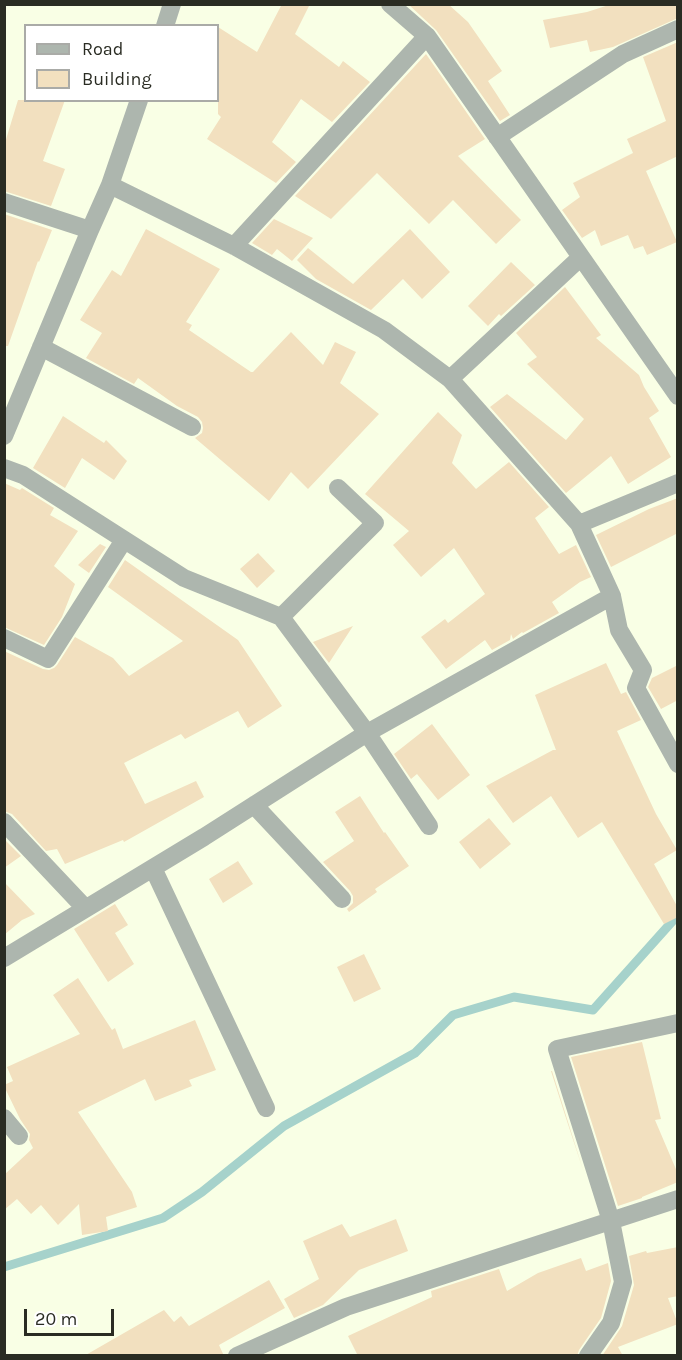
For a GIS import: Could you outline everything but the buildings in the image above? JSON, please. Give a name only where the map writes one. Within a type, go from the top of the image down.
[{"type":"street","points":[[166,24],[172,4]]},
{"type":"street","points":[[390,4],[427,36],[678,396]]},
{"type":"street","points":[[497,137],[623,54],[678,29]]},
{"type":"street","points":[[234,246],[427,36]]},
{"type":"street","points":[[4,436],[110,185],[138,102]]},
{"type":"street","points":[[110,185],[234,246],[384,330],[450,379],[579,524],[612,596],[619,630],[643,670],[636,688],[678,764]]},
{"type":"street","points":[[4,202],[90,230]]},
{"type":"street","points":[[450,379],[581,256]]},
{"type":"street","points":[[41,347],[192,427]]},
{"type":"street","points":[[4,468],[23,475],[184,578],[280,617],[367,733],[429,826]]},
{"type":"street","points":[[579,524],[678,483]]},
{"type":"street","points":[[280,617],[375,524],[338,488]]},
{"type":"street","points":[[4,638],[48,659],[124,540]]},
{"type":"street","points":[[4,958],[153,868],[367,733],[612,596]]},
{"type":"street","points":[[254,805],[342,899]]},
{"type":"street","points":[[4,822],[85,908]]},
{"type":"street","points":[[153,868],[266,1108]]},
{"type":"street","points":[[588,1356],[611,1323],[623,1282],[611,1221],[556,1049],[678,1023]]},
{"type":"street","points":[[4,1118],[19,1136]]},
{"type":"street","points":[[237,1356],[346,1307],[678,1199]]},
{"type":"waterway","points":[[4,1267],[163,1218],[202,1192],[284,1126],[415,1053],[453,1015],[514,997],[593,1010],[678,915]]}]
